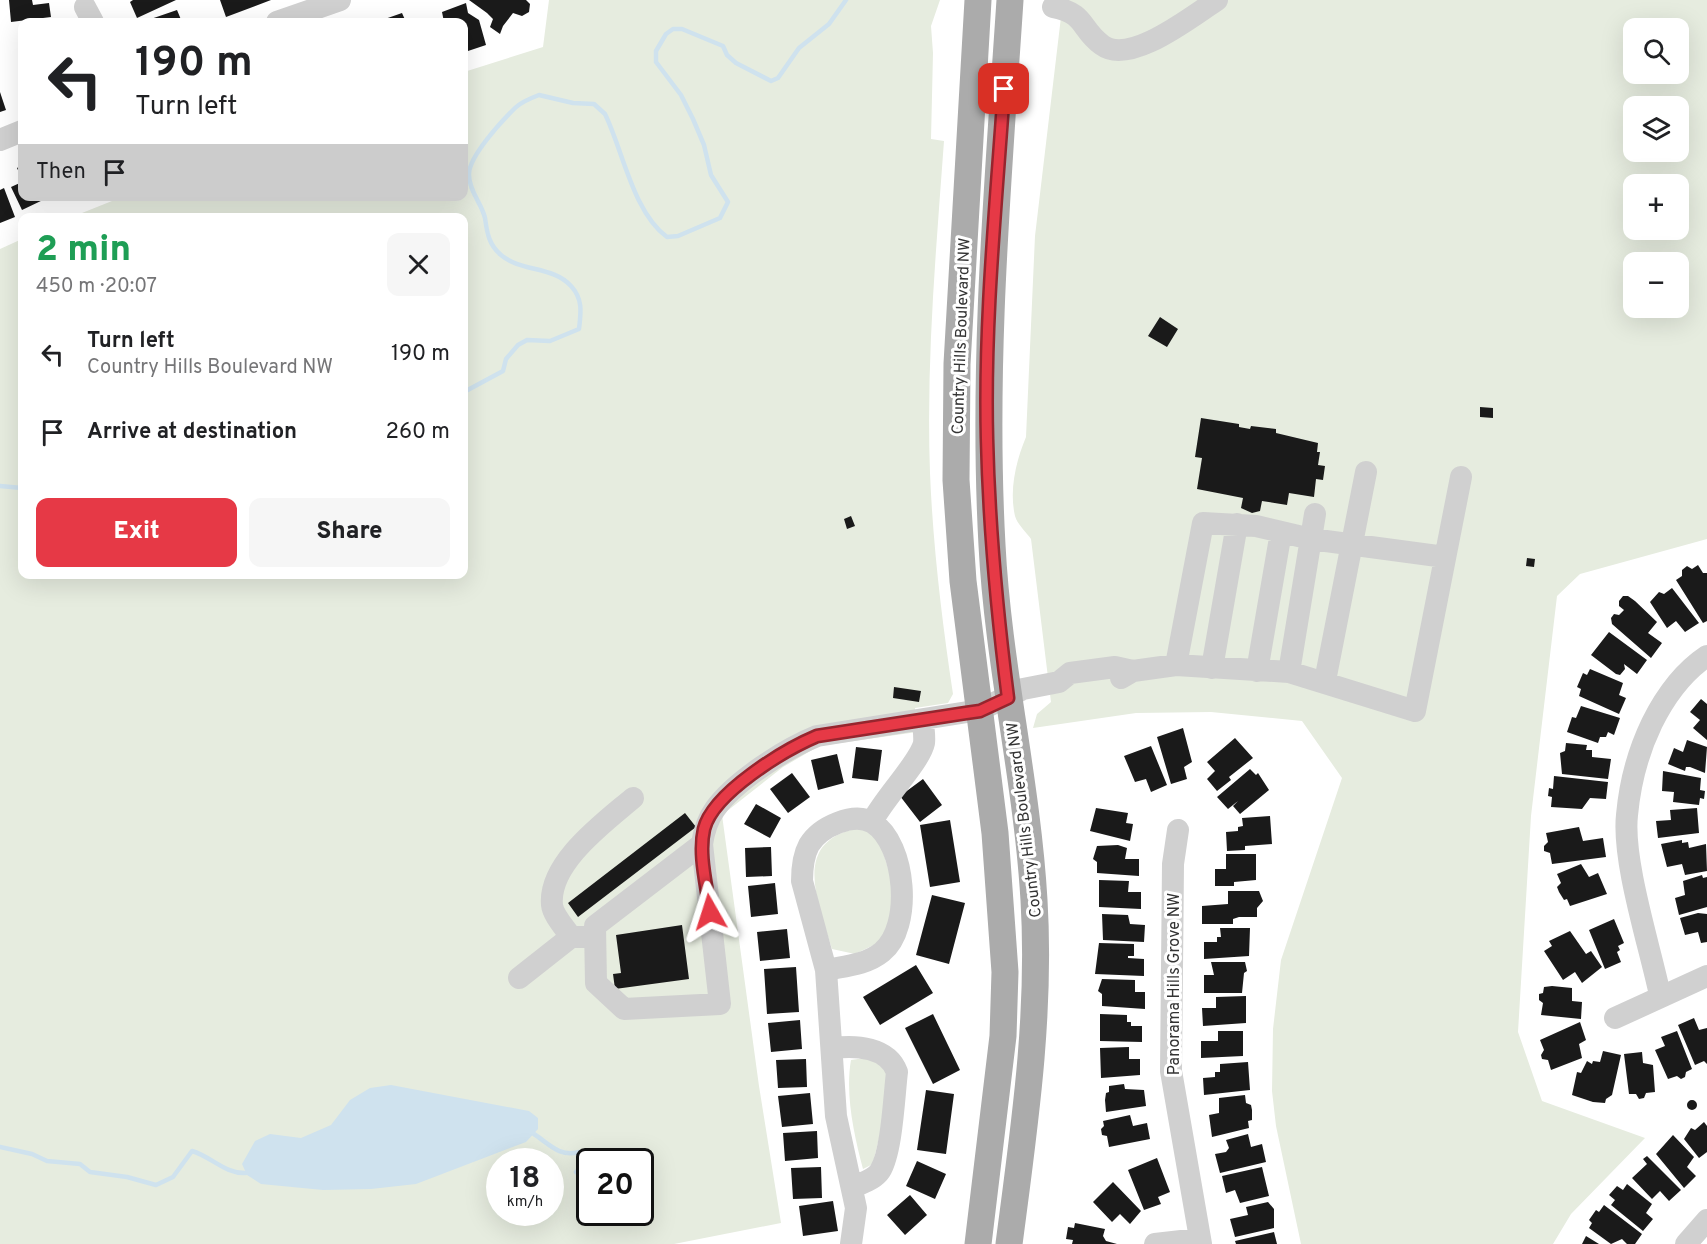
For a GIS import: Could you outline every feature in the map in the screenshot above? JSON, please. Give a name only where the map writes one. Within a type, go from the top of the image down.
[{"type":"main road","name":"Country Hills Boulevard NW","points":[[1010,0],[995,222],[987,438],[992,549],[1008,698],[1029,851],[1036,954],[1032,1059],[1010,1244]]},
{"type":"main road","name":"Country Hills Boulevard NW","points":[[978,3],[957,364],[957,480],[963,581],[995,833],[1003,913],[1005,972],[1003,1036],[978,1244]]},
{"type":"street","points":[[283,18],[300,6],[340,0]]},
{"type":"street","points":[[1053,7],[1079,16],[1102,45],[1122,52],[1139,47],[1175,28],[1217,0]]},
{"type":"street","points":[[0,140],[18,132]]},
{"type":"street","points":[[1325,681],[1366,472]]},
{"type":"street","points":[[702,844],[595,926],[596,983],[624,1009],[720,1004],[702,844],[705,826],[715,808],[738,785],[799,743],[817,736],[980,711],[1023,689],[1049,685],[1070,674],[1115,667],[1133,671],[1176,665],[1289,672],[1325,681],[1415,711],[1461,477]]},
{"type":"street","points":[[1289,672],[1315,514]]},
{"type":"street","points":[[1176,665],[1203,523],[1237,524],[1311,539],[1445,557]]},
{"type":"street","points":[[1212,668],[1237,524]]},
{"type":"street","points":[[1257,671],[1281,532]]},
{"type":"street","points":[[1660,995],[1630,861],[1627,817],[1638,752],[1664,699],[1698,662],[1707,656]]},
{"type":"street","points":[[872,822],[880,804],[917,758],[924,744],[923,720]]},
{"type":"street","points":[[571,937],[552,906],[555,886],[564,866],[592,833],[633,798]]},
{"type":"street","points":[[826,970],[864,963],[883,952],[898,933],[903,913],[900,874],[890,842],[872,822],[854,818],[838,823],[823,832],[809,845],[802,882],[826,970],[836,1116],[856,1217],[851,1244]]},
{"type":"street","name":"Panorama Hills Grove NW","points":[[1178,830],[1173,864],[1171,1071],[1200,1241]]},
{"type":"street","points":[[519,978],[571,937],[595,937]]},
{"type":"street","points":[[1615,1018],[1660,995],[1707,976]]},
{"type":"street","points":[[833,1048],[848,1046],[886,1055],[894,1063],[897,1072],[883,1163],[873,1178],[852,1188]]},
{"type":"street","points":[[1686,1244],[1707,1220]]},
{"type":"street","points":[[1155,1244],[1200,1241]]},
{"type":"shaded area","points":[[549,0],[940,0],[931,26],[933,53],[931,139],[944,141],[933,307],[929,431],[931,501],[936,556],[953,694],[948,703],[915,708],[917,732],[819,746],[783,767],[722,815],[759,1086],[781,1223],[674,1244],[0,1244],[0,249],[18,241],[18,579],[468,579],[468,213],[82,213],[112,201],[468,201],[468,71],[543,47]]},
{"type":"shaded area","points":[[1063,0],[1707,0],[1707,539],[1580,574],[1557,596],[1531,816],[1518,1032],[1542,1101],[1645,1138],[1571,1214],[1553,1244],[1301,1244],[1276,1126],[1272,1091],[1273,1029],[1281,960],[1342,778],[1302,721],[1211,712],[1136,713],[1033,728],[1037,714],[1051,702],[1031,539],[1016,519],[1013,506],[1013,486],[1019,456],[1026,437],[1035,236]]},
{"type":"shaded area","points":[[866,827],[877,833],[897,897],[896,921],[878,943],[855,954],[832,949],[820,909],[814,872],[818,856],[826,843],[842,833]]},
{"type":"shaded area","points":[[865,1058],[879,1062],[885,1069],[887,1094],[873,1164],[863,1169],[854,1129],[849,1073],[851,1060]]},
{"type":"water","points":[[391,1085],[529,1111],[538,1118],[538,1129],[526,1142],[510,1148],[486,1148],[486,1157],[416,1184],[371,1189],[323,1190],[261,1184],[247,1175],[242,1164],[255,1141],[270,1134],[301,1138],[331,1125],[350,1100],[370,1088]]},
{"type":"building","points":[[9,0],[32,0],[33,5],[49,3],[51,17],[18,18],[18,21],[11,22]]},
{"type":"building","points":[[133,0],[176,0],[137,18],[130,2]]},
{"type":"building","points":[[220,0],[271,0],[226,17]]},
{"type":"building","points":[[469,0],[526,0],[530,4],[529,12],[522,16],[513,13],[500,34],[490,27],[493,19]]},
{"type":"building","points":[[466,3],[468,13],[479,20],[486,45],[468,51],[468,18],[443,18],[442,12]]},
{"type":"building","points":[[177,10],[180,18],[154,18]]},
{"type":"building","points":[[402,13],[404,18],[388,18]]},
{"type":"building","points":[[0,92],[6,110],[0,112]]},
{"type":"building","points":[[18,184],[18,201],[41,201],[22,210],[11,187]]},
{"type":"building","points":[[4,188],[15,217],[0,223],[0,190]]},
{"type":"building","points":[[1160,317],[1178,329],[1167,347],[1148,336]]},
{"type":"building","points":[[1480,407],[1493,408],[1493,418],[1480,417]]},
{"type":"building","points":[[1201,418],[1239,424],[1239,427],[1250,429],[1251,426],[1276,429],[1276,433],[1318,443],[1317,452],[1320,452],[1318,465],[1325,466],[1323,480],[1316,479],[1314,497],[1289,493],[1287,505],[1262,501],[1260,511],[1252,513],[1241,508],[1243,498],[1197,489],[1202,458],[1195,457]]},
{"type":"building","points":[[851,516],[855,526],[847,529],[844,519]]},
{"type":"building","points":[[1527,558],[1535,559],[1534,567],[1526,566]]},
{"type":"building","points":[[1698,565],[1703,573],[1707,573],[1707,621],[1703,623],[1676,580],[1682,576],[1682,570],[1687,566],[1692,569]]},
{"type":"building","points":[[1672,588],[1699,623],[1685,632],[1676,621],[1667,628],[1650,602],[1659,592],[1664,594]]},
{"type":"building","points":[[1623,596],[1628,596],[1635,601],[1657,622],[1648,633],[1662,643],[1651,658],[1612,624],[1611,618],[1614,614],[1619,615],[1624,610],[1619,606],[1619,601]]},
{"type":"building","points":[[1609,632],[1647,660],[1637,674],[1624,664],[1625,669],[1620,675],[1616,674],[1591,655]]},
{"type":"building","points":[[1590,669],[1623,683],[1619,695],[1626,698],[1619,714],[1579,696],[1581,689],[1577,687],[1583,673],[1587,675]]},
{"type":"building","points":[[894,687],[921,691],[919,702],[893,698]]},
{"type":"building","points":[[1701,699],[1707,704],[1707,740],[1693,728],[1700,720],[1690,712]]},
{"type":"building","points":[[1581,706],[1620,718],[1614,735],[1608,732],[1606,737],[1600,737],[1598,743],[1567,732],[1572,717],[1576,718]]},
{"type":"building","points":[[1183,728],[1192,762],[1184,767],[1187,779],[1171,784],[1157,737]]},
{"type":"building","points":[[1235,738],[1253,758],[1229,777],[1231,780],[1217,791],[1207,779],[1215,771],[1207,762]]},
{"type":"building","points":[[1687,740],[1707,747],[1705,773],[1690,767],[1686,767],[1685,771],[1668,764],[1674,748],[1683,752]]},
{"type":"building","points":[[1566,743],[1587,745],[1586,750],[1592,750],[1592,757],[1611,759],[1608,779],[1562,774],[1560,753],[1565,751]]},
{"type":"building","points":[[1151,746],[1167,785],[1151,792],[1146,779],[1135,782],[1124,756]]},
{"type":"building","points":[[856,747],[882,750],[878,781],[852,778]]},
{"type":"building","points":[[837,754],[844,783],[818,790],[811,760]]},
{"type":"building","points":[[1250,769],[1256,775],[1258,773],[1269,790],[1240,814],[1233,806],[1238,801],[1228,809],[1217,797]]},
{"type":"building","points":[[1663,771],[1701,778],[1700,790],[1705,791],[1704,799],[1700,798],[1699,805],[1673,802],[1674,792],[1662,791]]},
{"type":"building","points":[[792,773],[810,797],[788,813],[770,789]]},
{"type":"building","points":[[1554,776],[1608,782],[1606,799],[1590,798],[1582,809],[1551,807],[1552,797],[1548,796],[1549,788],[1553,789]]},
{"type":"building","points":[[923,779],[942,805],[920,822],[900,796]]},
{"type":"building","points":[[756,804],[781,818],[770,838],[744,824]]},
{"type":"building","points":[[1096,808],[1128,813],[1126,823],[1133,824],[1130,841],[1090,831]]},
{"type":"building","points":[[1697,808],[1699,833],[1658,838],[1656,821],[1671,820],[1670,810]]},
{"type":"building","points":[[685,813],[696,827],[578,917],[568,903]]},
{"type":"building","points":[[1270,816],[1272,844],[1245,846],[1245,850],[1227,851],[1226,832],[1238,831],[1238,827],[1243,826],[1242,818]]},
{"type":"building","points":[[950,820],[960,882],[930,887],[920,825]]},
{"type":"building","points":[[1579,827],[1583,841],[1603,838],[1606,857],[1552,864],[1550,853],[1544,851],[1544,846],[1548,842],[1546,833]]},
{"type":"building","points":[[1682,840],[1682,843],[1688,842],[1689,848],[1706,844],[1707,871],[1685,875],[1682,864],[1667,867],[1661,844]]},
{"type":"building","points":[[1118,845],[1127,848],[1125,859],[1139,859],[1139,876],[1097,873],[1097,862],[1093,859],[1097,846]]},
{"type":"building","points":[[771,847],[772,876],[746,877],[745,848]]},
{"type":"building","points":[[1226,854],[1256,854],[1256,880],[1234,882],[1234,886],[1215,886],[1215,869],[1226,869]]},
{"type":"building","points":[[1581,864],[1589,877],[1598,873],[1607,894],[1570,906],[1567,899],[1564,900],[1559,892],[1557,887],[1561,883],[1557,874]]},
{"type":"building","points":[[1702,875],[1703,878],[1707,877],[1707,907],[1679,915],[1675,898],[1685,895],[1683,881]]},
{"type":"building","points":[[1099,880],[1129,881],[1128,892],[1141,892],[1141,909],[1099,907]]},
{"type":"building","points":[[775,883],[778,914],[751,917],[748,886]]},
{"type":"building","points":[[1228,891],[1259,891],[1263,901],[1257,908],[1257,917],[1239,917],[1233,919],[1233,924],[1202,924],[1202,906],[1228,904]]},
{"type":"building","points":[[932,895],[965,903],[949,964],[916,955]]},
{"type":"building","points":[[1698,913],[1707,914],[1707,942],[1701,943],[1698,932],[1685,935],[1680,918]]},
{"type":"building","points":[[1102,914],[1128,915],[1130,924],[1145,925],[1144,942],[1103,940]]},
{"type":"building","points":[[1614,919],[1624,943],[1618,946],[1620,950],[1617,952],[1621,962],[1605,969],[1589,930]]},
{"type":"building","points":[[682,925],[689,979],[615,989],[613,974],[621,973],[616,935]]},
{"type":"building","points":[[1220,928],[1250,928],[1249,956],[1204,959],[1204,942],[1217,942],[1217,937],[1221,937]]},
{"type":"building","points":[[787,929],[790,958],[760,961],[757,932]]},
{"type":"building","points":[[1570,931],[1586,954],[1591,951],[1602,967],[1582,983],[1575,972],[1563,980],[1544,951],[1552,946],[1549,941]]},
{"type":"building","points":[[1099,943],[1134,944],[1134,956],[1128,956],[1128,958],[1144,959],[1144,976],[1095,974]]},
{"type":"building","points":[[1211,962],[1245,962],[1247,971],[1244,973],[1242,993],[1204,993],[1204,975],[1214,975]]},
{"type":"building","points":[[916,965],[933,993],[880,1025],[863,997]]},
{"type":"building","points":[[796,967],[799,1012],[767,1014],[764,969]]},
{"type":"building","points":[[1102,979],[1135,980],[1135,992],[1145,992],[1145,1009],[1102,1006],[1102,994],[1098,991]]},
{"type":"building","points":[[1544,987],[1572,988],[1572,1001],[1582,1002],[1581,1019],[1541,1015],[1543,1003],[1539,1000],[1539,994],[1543,993]]},
{"type":"building","points":[[1246,996],[1246,1023],[1203,1026],[1202,1008],[1216,1008],[1216,997]]},
{"type":"building","points":[[933,1014],[960,1070],[933,1084],[905,1028]]},
{"type":"building","points":[[1100,1014],[1127,1015],[1127,1022],[1131,1022],[1131,1026],[1142,1026],[1142,1042],[1100,1041]]},
{"type":"building","points":[[1694,1018],[1699,1030],[1707,1028],[1707,1064],[1704,1061],[1695,1065],[1678,1025]]},
{"type":"building","points":[[800,1020],[802,1049],[771,1052],[768,1023]]},
{"type":"building","points":[[1580,1022],[1586,1040],[1579,1044],[1582,1058],[1551,1070],[1548,1060],[1542,1059],[1541,1055],[1544,1050],[1540,1040]]},
{"type":"building","points":[[1218,1031],[1243,1031],[1243,1056],[1201,1058],[1201,1041],[1218,1041]]},
{"type":"building","points":[[1677,1031],[1692,1069],[1686,1072],[1685,1077],[1681,1079],[1677,1076],[1668,1079],[1655,1050],[1665,1046],[1661,1037]]},
{"type":"building","points":[[1129,1047],[1129,1059],[1140,1059],[1140,1075],[1101,1078],[1100,1048]]},
{"type":"building","points":[[1603,1051],[1621,1055],[1612,1095],[1606,1099],[1605,1103],[1593,1102],[1572,1095],[1577,1072],[1581,1073],[1587,1061],[1592,1064],[1593,1061],[1600,1062]]},
{"type":"building","points":[[1642,1052],[1643,1063],[1653,1065],[1655,1092],[1646,1093],[1644,1098],[1639,1099],[1636,1094],[1629,1094],[1624,1054]]},
{"type":"building","points":[[806,1059],[807,1087],[778,1088],[776,1060]]},
{"type":"building","points":[[1248,1062],[1250,1090],[1204,1095],[1203,1078],[1215,1077],[1215,1072],[1220,1072],[1220,1064]]},
{"type":"building","points":[[1124,1084],[1125,1089],[1144,1090],[1146,1106],[1106,1112],[1105,1100],[1109,1086]]},
{"type":"building","points":[[926,1090],[954,1094],[946,1154],[917,1150]]},
{"type":"building","points":[[810,1093],[813,1124],[782,1127],[778,1096]]},
{"type":"building","points":[[1245,1095],[1246,1103],[1251,1105],[1252,1110],[1252,1120],[1248,1121],[1249,1128],[1212,1137],[1209,1115],[1219,1113],[1219,1098]]},
{"type":"building","points":[[1692,1100],[1697,1105],[1692,1110],[1687,1105]]},
{"type":"building","points":[[1130,1115],[1133,1126],[1147,1123],[1150,1139],[1109,1147],[1107,1136],[1102,1135],[1103,1121]]},
{"type":"building","points":[[1704,1122],[1707,1126],[1707,1152],[1699,1158],[1684,1139],[1691,1128],[1695,1130]]},
{"type":"building","points":[[817,1131],[818,1158],[785,1161],[783,1133]]},
{"type":"building","points":[[1248,1134],[1251,1147],[1262,1144],[1266,1162],[1220,1173],[1215,1154],[1226,1152],[1229,1148],[1226,1140]]},
{"type":"building","points":[[1673,1135],[1694,1157],[1687,1167],[1696,1176],[1684,1188],[1656,1154]]},
{"type":"building","points":[[1647,1156],[1681,1190],[1669,1201],[1660,1191],[1652,1199],[1632,1178],[1647,1164],[1643,1159]]},
{"type":"building","points":[[1157,1158],[1170,1192],[1158,1197],[1161,1204],[1144,1210],[1128,1170]]},
{"type":"building","points":[[917,1161],[946,1174],[935,1199],[906,1186]]},
{"type":"building","points":[[821,1167],[822,1198],[793,1199],[791,1168]]},
{"type":"building","points":[[1262,1167],[1269,1196],[1240,1203],[1235,1190],[1226,1193],[1222,1176]]},
{"type":"building","points":[[1113,1182],[1141,1211],[1130,1224],[1120,1214],[1112,1222],[1093,1202]]},
{"type":"building","points":[[1627,1184],[1652,1204],[1646,1213],[1653,1219],[1643,1231],[1611,1205],[1615,1200],[1609,1195],[1617,1186],[1623,1190]]},
{"type":"building","points":[[910,1195],[927,1215],[905,1235],[887,1215]]},
{"type":"building","points":[[833,1201],[838,1231],[803,1236],[799,1206]]},
{"type":"building","points":[[1268,1202],[1274,1209],[1274,1228],[1235,1237],[1230,1219],[1248,1215],[1246,1207]]},
{"type":"building","points":[[1604,1205],[1642,1234],[1635,1244],[1627,1244],[1622,1239],[1611,1244],[1589,1228],[1592,1223],[1589,1220],[1596,1210],[1599,1212]]},
{"type":"building","points":[[1075,1223],[1105,1229],[1103,1236],[1106,1241],[1117,1244],[1072,1244],[1073,1240],[1066,1239],[1068,1227],[1074,1228]]},
{"type":"building","points":[[1274,1232],[1277,1244],[1236,1244],[1235,1241]]},
{"type":"building","points":[[1586,1236],[1599,1244],[1582,1244]]},
{"type":"waterway","points":[[468,390],[503,371],[506,359],[518,345],[527,340],[550,341],[579,329],[580,306],[575,291],[555,275],[518,264],[497,251],[489,238],[483,213],[471,186],[469,175],[474,159],[509,114],[520,104],[539,95],[573,103],[594,104],[605,114],[637,197],[646,212],[655,226],[667,237],[678,236],[720,218],[728,202],[711,175],[704,145],[681,95],[656,62],[656,51],[666,34],[673,29],[682,29],[723,46],[727,55],[736,63],[771,81],[778,78],[799,48],[829,24],[846,0]]},
{"type":"waterway","points":[[0,486],[18,488]]},
{"type":"waterway","points":[[534,1134],[560,1151],[576,1152]]},
{"type":"waterway","points":[[0,1147],[32,1154],[47,1161],[80,1164],[90,1172],[127,1177],[156,1185],[173,1177],[192,1151],[232,1171],[246,1173]]},
{"type":"route","points":[[710,912],[702,844],[705,826],[715,808],[738,785],[799,743],[817,736],[980,711],[1008,698],[992,549],[987,438],[988,361],[1004,89]]}]
